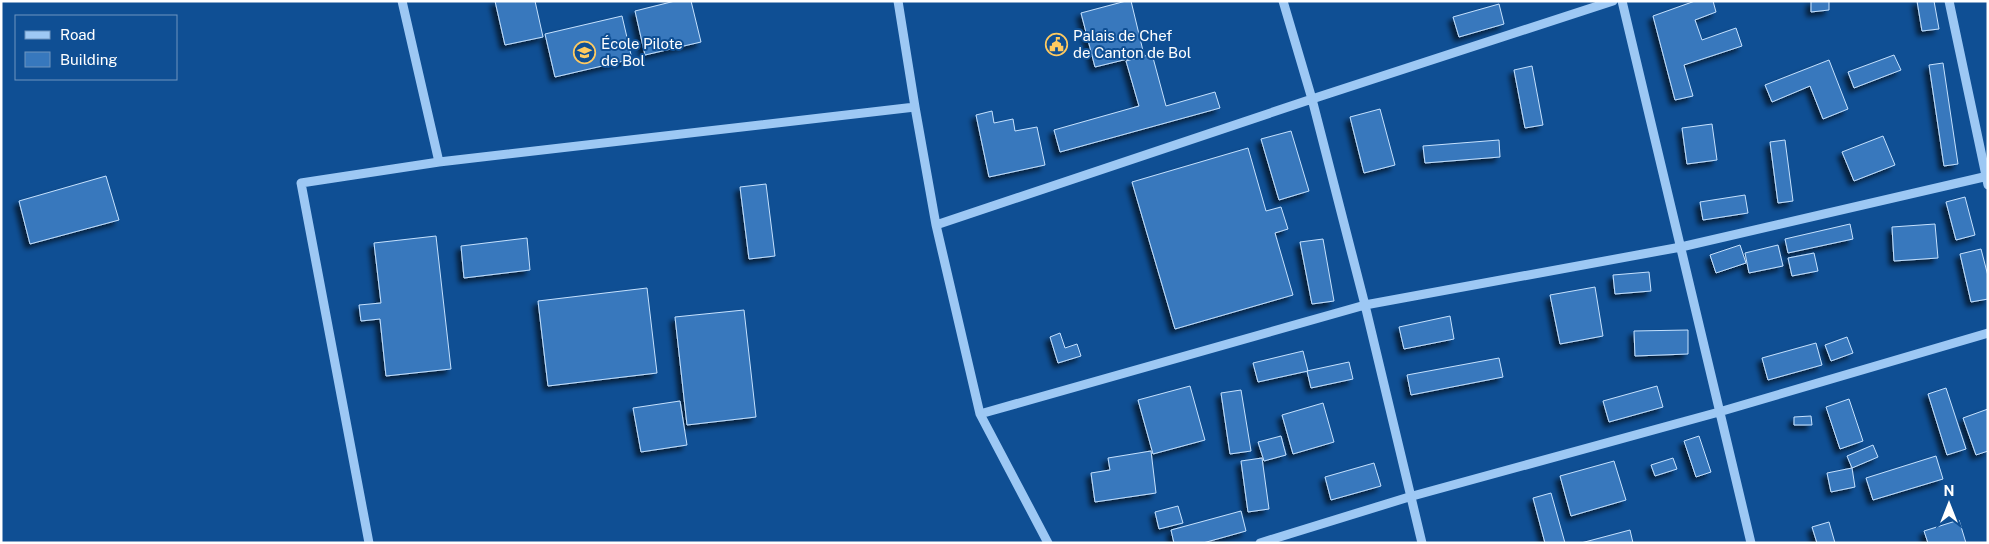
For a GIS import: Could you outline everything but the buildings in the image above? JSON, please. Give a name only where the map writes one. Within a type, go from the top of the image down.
[{"type":"street","points":[[402,1],[440,162]]},
{"type":"street","points":[[898,1],[914,107],[936,225],[980,414],[1048,543]]},
{"type":"street","points":[[1283,1],[1312,99],[1365,305],[1409,497],[1422,543]]},
{"type":"street","points":[[936,225],[1312,99],[1613,1]]},
{"type":"street","points":[[1622,1],[1751,543]]},
{"type":"street","points":[[980,414],[1365,305],[1681,247],[1987,179],[1949,1]]},
{"type":"street","points":[[368,543],[302,184],[440,162],[914,107]]},
{"type":"street","points":[[1260,543],[1409,497],[1719,412],[1988,333]]},
{"type":"place","name":"Palais de Chef de Canton de Bol","points":[[1057,45]]},
{"type":"place","name":"École Pilote de Bol","points":[[585,53]]}]
